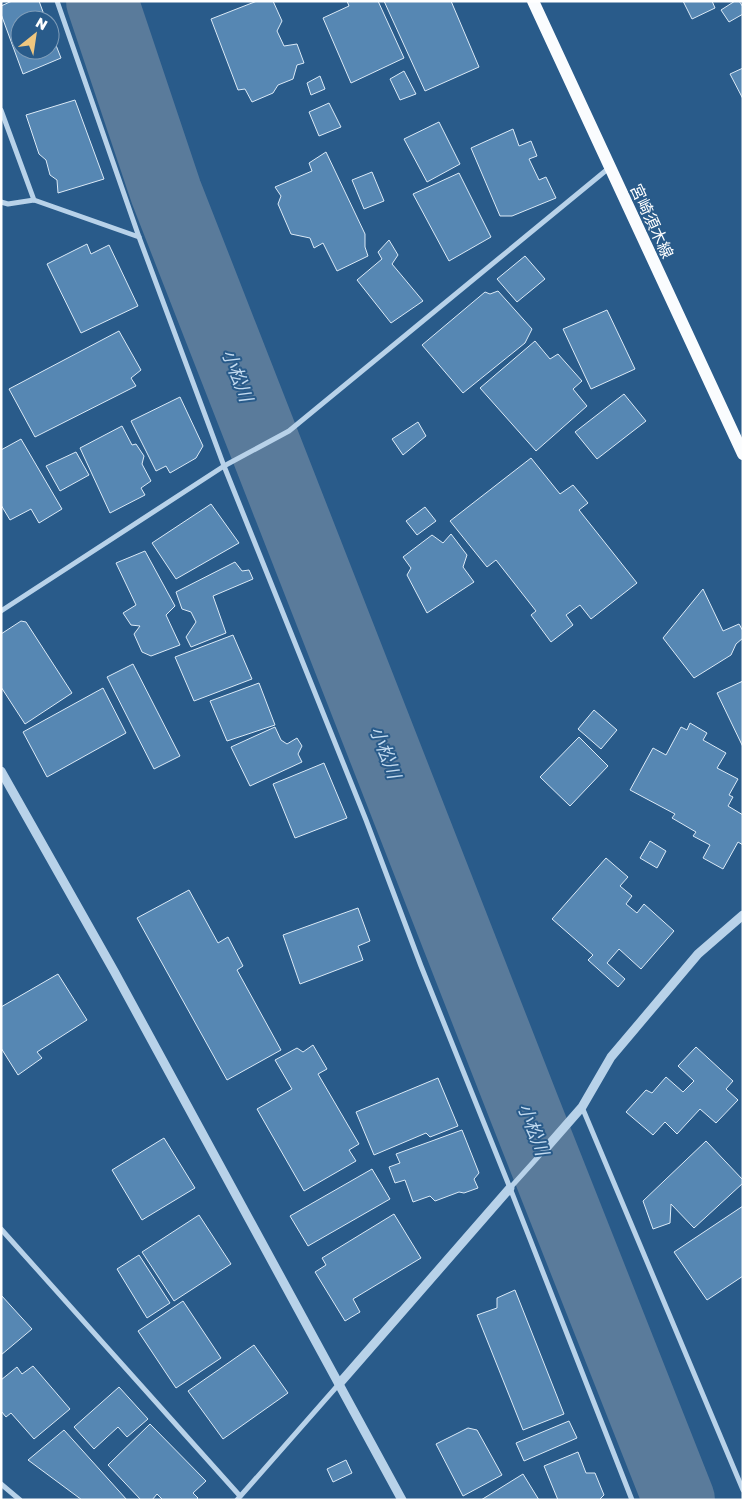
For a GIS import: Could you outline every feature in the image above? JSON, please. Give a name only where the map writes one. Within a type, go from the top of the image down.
[{"type":"main road","name":"宮崎須木線","points":[[533,1],[743,454]]},
{"type":"street","points":[[57,1],[139,236],[224,466],[366,820],[421,966],[632,1500]]},
{"type":"street","points":[[1,110],[34,200]]},
{"type":"street","points":[[1,611],[224,466],[289,431],[610,168]]},
{"type":"street","points":[[1,202],[8,204],[34,200],[139,236]]},
{"type":"street","points":[[1,771],[118,980],[402,1500]]},
{"type":"street","points":[[1,1229],[239,1498],[582,1107],[611,1057],[698,954],[743,915]]},
{"type":"street","points":[[582,1107],[743,1490]]},
{"type":"street","points":[[1,1484],[20,1500]]},
{"type":"building","points":[[12,1],[39,1],[42,10],[10,10],[10,39],[1,14],[1,6]]},
{"type":"building","points":[[257,1],[273,1],[282,21],[277,31],[284,46],[297,44],[304,63],[297,65],[293,79],[278,85],[273,93],[252,102],[245,89],[238,90],[211,19]]},
{"type":"building","points":[[347,1],[378,1],[404,58],[351,83],[323,18],[349,6]]},
{"type":"building","points":[[384,1],[451,1],[479,67],[425,91]]},
{"type":"building","points":[[683,1],[712,1],[715,8],[692,19]]},
{"type":"building","points":[[735,1],[739,1],[743,7],[743,14],[729,22],[721,10]]},
{"type":"building","points":[[18,60],[56,60],[23,74]]},
{"type":"building","points":[[743,68],[743,99],[730,74]]},
{"type":"building","points":[[404,71],[416,94],[400,100],[390,79]]},
{"type":"building","points":[[320,76],[325,89],[311,95],[307,83]]},
{"type":"building","points":[[75,100],[104,179],[58,193],[57,180],[50,175],[46,160],[39,154],[26,115]]},
{"type":"building","points":[[329,103],[341,127],[319,136],[309,112]]},
{"type":"building","points":[[439,122],[460,164],[427,182],[404,139]]},
{"type":"building","points":[[513,129],[519,146],[531,141],[537,156],[529,159],[539,180],[546,177],[556,198],[512,216],[500,216],[471,148]]},
{"type":"building","points":[[326,152],[365,234],[365,247],[368,256],[337,271],[323,243],[314,248],[310,238],[291,234],[278,204],[281,196],[275,187],[312,171],[309,163]]},
{"type":"building","points":[[372,172],[384,201],[364,209],[352,180]]},
{"type":"building","points":[[459,173],[491,237],[449,261],[413,194]]},
{"type":"building","points":[[389,240],[398,255],[392,264],[423,301],[391,323],[357,280],[382,259],[378,252]]},
{"type":"building","points":[[87,244],[91,254],[109,245],[138,306],[81,333],[47,264]]},
{"type":"building","points":[[525,256],[545,279],[517,302],[497,279]]},
{"type":"building","points":[[498,291],[532,329],[525,343],[463,393],[422,345],[485,292],[490,294]]},
{"type":"building","points":[[607,310],[635,369],[591,389],[563,329]]},
{"type":"building","points":[[119,331],[141,370],[131,378],[136,386],[35,437],[9,389]]},
{"type":"building","points":[[535,341],[550,359],[558,354],[582,381],[573,389],[587,406],[536,451],[480,388]]},
{"type":"building","points":[[624,394],[646,421],[597,459],[575,432]]},
{"type":"building","points":[[180,397],[203,446],[196,458],[170,473],[166,466],[156,471],[131,421]]},
{"type":"building","points":[[418,422],[426,436],[403,455],[392,439]]},
{"type":"building","points":[[122,426],[132,445],[136,444],[144,456],[142,464],[151,481],[141,488],[145,495],[110,513],[80,448]]},
{"type":"building","points":[[21,439],[62,509],[39,523],[31,509],[10,520],[1,505],[1,450]]},
{"type":"building","points":[[76,452],[89,475],[60,491],[46,466]]},
{"type":"building","points":[[531,458],[560,494],[573,485],[588,503],[579,510],[637,583],[591,619],[580,605],[566,615],[573,625],[551,642],[531,615],[536,611],[496,560],[487,567],[450,521]]},
{"type":"building","points":[[211,504],[239,543],[176,579],[152,543]]},
{"type":"building","points":[[425,507],[436,521],[417,535],[406,521]]},
{"type":"building","points":[[451,534],[467,555],[463,567],[474,582],[427,613],[407,575],[411,568],[403,557],[432,535],[443,543]]},
{"type":"building","points":[[145,551],[175,606],[166,615],[180,645],[151,656],[142,652],[134,634],[140,626],[131,625],[123,613],[136,605],[116,563]]},
{"type":"building","points":[[235,562],[242,571],[249,570],[253,579],[213,596],[226,633],[191,647],[186,637],[196,622],[191,612],[182,609],[176,592]]},
{"type":"building","points":[[703,589],[723,631],[739,624],[743,631],[743,638],[736,644],[731,655],[694,678],[663,638]]},
{"type":"building","points":[[21,621],[26,622],[72,693],[25,724],[1,687],[1,634]]},
{"type":"building","points":[[233,635],[252,679],[194,701],[175,657]]},
{"type":"building","points":[[133,664],[180,756],[154,769],[107,677]]},
{"type":"building","points":[[743,681],[743,747],[717,693]]},
{"type":"building","points":[[259,683],[275,725],[227,741],[210,701]]},
{"type":"building","points":[[103,688],[126,733],[47,777],[23,732]]},
{"type":"building","points":[[594,710],[617,730],[601,749],[578,729]]},
{"type":"building","points":[[690,723],[707,733],[703,740],[726,753],[717,768],[738,779],[729,795],[733,797],[728,806],[743,815],[743,845],[738,842],[723,869],[703,858],[710,845],[693,836],[696,832],[672,818],[675,814],[630,790],[653,748],[666,755],[681,727],[687,730]]},
{"type":"building","points":[[275,727],[281,740],[287,744],[297,738],[302,746],[298,754],[302,762],[250,786],[231,747]]},
{"type":"building","points":[[579,737],[608,766],[570,806],[540,777]]},
{"type":"building","points":[[324,763],[347,818],[295,838],[273,784]]},
{"type":"building","points":[[650,841],[666,851],[657,868],[640,858]]},
{"type":"building","points":[[606,858],[628,877],[620,886],[632,896],[626,904],[637,913],[644,904],[674,931],[641,969],[619,949],[607,963],[625,979],[618,987],[588,960],[593,955],[552,919]]},
{"type":"building","points":[[189,890],[218,943],[228,937],[243,966],[237,970],[281,1050],[227,1080],[137,918]]},
{"type":"building","points":[[358,908],[370,941],[358,946],[363,960],[300,984],[283,935]]},
{"type":"building","points":[[58,974],[87,1020],[37,1052],[42,1058],[18,1075],[1,1048],[1,1007]]},
{"type":"building","points":[[313,1045],[327,1069],[318,1074],[359,1144],[349,1150],[356,1161],[304,1191],[257,1109],[292,1089],[275,1060],[297,1048],[303,1052]]},
{"type":"building","points":[[696,1047],[733,1081],[726,1089],[738,1100],[716,1123],[700,1109],[677,1134],[665,1122],[653,1135],[626,1112],[646,1090],[652,1093],[666,1077],[683,1092],[694,1081],[678,1066]]},
{"type":"building","points":[[438,1078],[458,1126],[430,1137],[426,1133],[374,1155],[356,1112]]},
{"type":"building","points":[[462,1130],[479,1173],[474,1179],[478,1188],[464,1193],[459,1192],[435,1201],[430,1196],[413,1202],[405,1180],[395,1183],[389,1167],[400,1163],[396,1154]]},
{"type":"building","points":[[164,1138],[195,1188],[142,1220],[112,1170]]},
{"type":"building","points":[[706,1141],[743,1180],[743,1183],[694,1228],[671,1204],[670,1223],[653,1229],[643,1201]]},
{"type":"building","points":[[372,1169],[390,1199],[308,1246],[290,1216]]},
{"type":"building","points":[[743,1206],[743,1276],[707,1300],[674,1252]]},
{"type":"building","points":[[394,1214],[421,1258],[353,1299],[360,1312],[345,1321],[315,1272],[326,1265],[322,1258]]},
{"type":"building","points":[[199,1215],[231,1264],[174,1301],[142,1252]]},
{"type":"building","points":[[139,1255],[170,1303],[147,1318],[117,1269]]},
{"type":"building","points":[[515,1290],[564,1414],[523,1430],[477,1315],[497,1308],[497,1298]]},
{"type":"building","points":[[1,1295],[32,1329],[1,1355]]},
{"type":"building","points":[[183,1301],[221,1358],[176,1388],[138,1331]]},
{"type":"building","points":[[254,1345],[288,1393],[223,1439],[188,1391]]},
{"type":"building","points":[[33,1366],[70,1409],[34,1439],[11,1413],[6,1417],[1,1411],[1,1380],[17,1367],[22,1374]]},
{"type":"building","points":[[119,1387],[148,1419],[127,1437],[118,1427],[94,1449],[74,1427]]},
{"type":"building","points":[[569,1421],[577,1438],[524,1461],[516,1443]]},
{"type":"building","points":[[150,1424],[206,1481],[193,1493],[198,1498],[196,1500],[163,1500],[157,1494],[152,1500],[141,1500],[108,1465]]},
{"type":"building","points":[[468,1428],[477,1430],[502,1475],[463,1496],[436,1444]]},
{"type":"building","points":[[64,1430],[127,1500],[82,1500],[28,1460]]},
{"type":"building","points":[[578,1452],[586,1473],[595,1473],[604,1495],[599,1500],[558,1500],[544,1466]]},
{"type":"building","points":[[346,1460],[352,1473],[333,1482],[327,1469]]},
{"type":"building","points":[[523,1474],[539,1500],[481,1500]]},
{"type":"waterway","name":"小松川","points":[[102,1],[166,192],[679,1500]]}]
